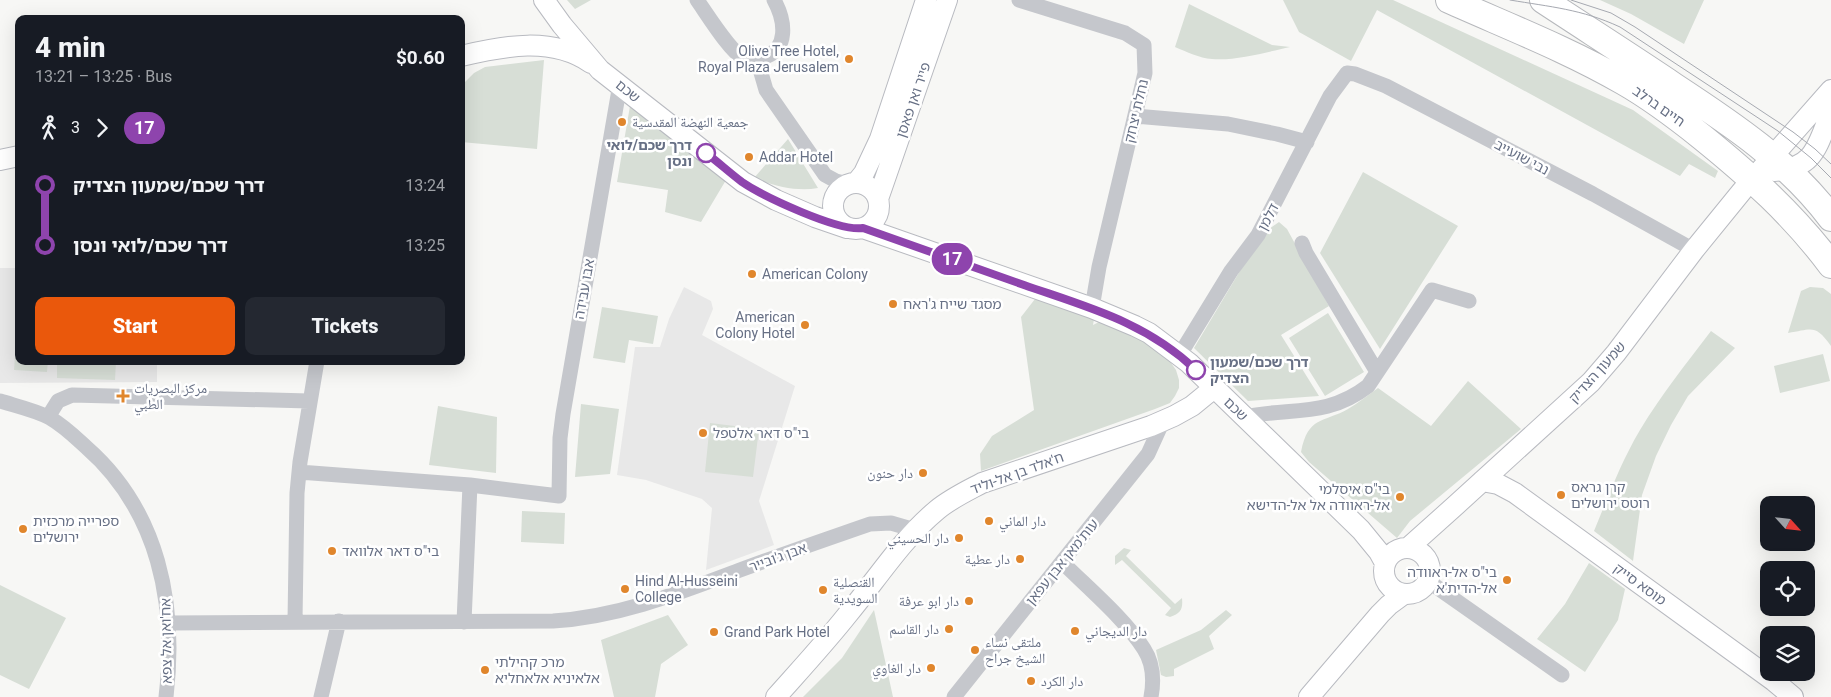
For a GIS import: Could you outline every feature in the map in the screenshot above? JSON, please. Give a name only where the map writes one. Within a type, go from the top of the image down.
[{"type":"highway","name":"חיים ברלב","points":[[1449,0],[1562,51],[1624,82],[1770,172],[1831,218]]},
{"type":"highway","name":"חיים ברלב","points":[[1543,0],[1706,106],[1770,172],[1800,225],[1831,264]]},
{"type":"street","name":"שכם","points":[[544,0],[562,25],[600,70],[742,182],[776,200],[815,217],[926,250],[1092,308],[1149,334],[1179,356],[1214,388],[1362,530],[1379,552],[1396,554]]},
{"type":"street","points":[[697,0],[734,51],[745,59],[771,56],[780,46],[783,34],[782,18],[774,0]]},
{"type":"street","name":"פייר ואן פאסן","points":[[848,185],[864,173],[880,139],[926,0]]},
{"type":"street","name":"פייר ואן פאסן","points":[[878,206],[948,0]]},
{"type":"street","name":"נחלת יצחק","points":[[1019,0],[1125,32],[1144,45],[1146,73],[1099,267],[1092,308]]},
{"type":"street","points":[[465,55],[519,45],[543,46],[563,50],[584,58],[600,70]]},
{"type":"street","points":[[757,59],[766,90],[825,174],[836,181],[848,185],[870,187],[878,206],[875,220],[855,228],[836,218],[833,210],[836,195],[848,185]]},
{"type":"street","name":"דלמן","points":[[1179,356],[1232,271],[1258,235],[1330,96],[1347,73]]},
{"type":"street","name":"נבי שועייב","points":[[1347,73],[1386,86],[1593,194],[1694,250]]},
{"type":"street","name":"אבו עבידה","points":[[470,485],[559,496],[560,438],[563,414],[620,84]]},
{"type":"street","name":"שמעון הצדיק","points":[[1396,554],[1482,481],[1591,382],[1616,353],[1694,250],[1770,172],[1831,90]]},
{"type":"street","name":"שמעון הצדיק","points":[[1770,172],[1799,165],[1811,158],[1831,113]]},
{"type":"street","points":[[1135,116],[1228,124],[1307,142]]},
{"type":"street","points":[[0,160],[15,157]]},
{"type":"street","name":"שכם","points":[[776,200],[804,204],[829,197],[848,185]]},
{"type":"street","name":"שכם","points":[[878,206],[894,228],[926,250]]},
{"type":"street","points":[[1302,243],[1306,253],[1377,372]]},
{"type":"street","points":[[1244,417],[1266,412],[1289,412],[1323,408],[1356,395],[1368,386],[1432,290],[1469,301]]},
{"type":"street","points":[[295,622],[299,472],[316,365]]},
{"type":"street","name":"ח'אלד בן אל-וליד","points":[[776,697],[837,628],[915,530],[938,509],[957,496],[982,483],[1163,421],[1192,406],[1214,388]]},
{"type":"street","points":[[48,417],[58,401],[72,395],[309,401]]},
{"type":"street","name":"אח'ואן אל צפא","points":[[0,401],[48,417],[60,424],[114,474],[135,505],[150,537],[167,602],[166,697]]},
{"type":"street","name":"עות'מאן אבן עפאן","points":[[954,697],[1148,454],[1163,421]]},
{"type":"street","points":[[299,472],[470,485],[464,622]]},
{"type":"street","name":"מוסא סייק","points":[[1482,481],[1498,484],[1515,493],[1774,680],[1792,697]]},
{"type":"street","name":"אבן ג'ובייר","points":[[168,623],[553,621],[603,616],[675,595],[870,524],[891,523],[915,530]]},
{"type":"street","points":[[1418,550],[1426,557],[1430,567],[1428,581],[1418,592],[1396,590],[1384,575],[1396,554],[1418,550]]},
{"type":"street","points":[[1062,562],[1130,630],[1145,650],[1152,668],[1153,686],[1151,697]]},
{"type":"street","points":[[1428,581],[1562,675]]},
{"type":"street","points":[[1309,697],[1372,623],[1396,590]]},
{"type":"street","points":[[321,697],[339,621]]},
{"type":"shaded area","points":[[567,0],[591,0],[575,9]]},
{"type":"shaded area","points":[[1283,0],[1393,0],[1633,110],[1718,171],[1715,178],[1689,164],[1680,176],[1377,10],[1351,61],[1299,32]]},
{"type":"shaded area","points":[[1600,0],[1704,0],[1684,44],[1631,14]]},
{"type":"shaded area","points":[[1189,4],[1272,45],[1290,47],[1231,59],[1212,59],[1184,51],[1175,47]]},
{"type":"shaded area","points":[[544,60],[537,149],[465,142],[465,82],[474,73],[485,67]]},
{"type":"shaded area","points":[[630,106],[726,180],[701,222],[665,212],[668,190],[617,182]]},
{"type":"shaded area","points":[[788,139],[818,188],[786,188],[754,178]]},
{"type":"shaded area","points":[[1363,172],[1458,226],[1380,349],[1320,253]]},
{"type":"shaded area","points":[[1279,222],[1287,229],[1329,306],[1281,335],[1319,396],[1248,401],[1194,348],[1262,234]]},
{"type":"shaded area","points":[[0,268],[15,268],[15,365],[157,365],[157,382],[0,383]]},
{"type":"shaded area","points":[[684,287],[711,301],[713,309],[702,335],[795,386],[759,501],[774,545],[706,570],[712,508],[702,499],[646,480],[617,475],[635,347],[660,347],[669,319]]},
{"type":"shaded area","points":[[1810,287],[1823,288],[1831,294],[1831,346],[1817,331],[1803,330],[1788,333],[1801,291]]},
{"type":"shaded area","points":[[1035,299],[1094,319],[1093,325],[1101,321],[1128,330],[1169,360],[1176,370],[1179,388],[1170,403],[981,471],[980,454],[992,436],[1034,410],[1021,317]]},
{"type":"shaded area","points":[[602,307],[658,316],[653,344],[629,340],[625,363],[593,358]]},
{"type":"shaded area","points":[[1328,313],[1364,372],[1325,396],[1289,338]]},
{"type":"shaded area","points":[[1711,331],[1735,348],[1688,396],[1656,456],[1642,495],[1633,561],[1594,531],[1621,467],[1640,430],[1665,392]]},
{"type":"shaded area","points":[[1823,354],[1830,381],[1780,393],[1774,366]]},
{"type":"shaded area","points":[[15,356],[15,365],[48,365],[47,372],[14,370]]},
{"type":"shaded area","points":[[57,365],[116,365],[115,380],[57,378]]},
{"type":"shaded area","points":[[1468,381],[1521,429],[1410,521],[1397,538],[1309,462],[1301,452],[1304,440],[1312,426],[1348,409],[1378,388],[1431,426]]},
{"type":"shaded area","points":[[581,404],[619,409],[610,474],[575,477]]},
{"type":"shaded area","points":[[438,406],[497,417],[496,473],[429,465]]},
{"type":"shaded area","points":[[710,423],[759,429],[753,477],[705,472]]},
{"type":"shaded area","points":[[522,511],[565,513],[564,544],[521,542]]},
{"type":"shaded area","points":[[1124,548],[1131,550],[1126,556],[1175,604],[1182,598],[1182,608],[1177,614],[1170,617],[1165,615],[1171,608],[1122,560],[1115,565],[1115,556]]},
{"type":"shaded area","points":[[1589,563],[1625,589],[1618,620],[1585,672],[1537,639],[1565,604]]},
{"type":"shaded area","points":[[0,585],[66,618],[29,689],[0,675]]},
{"type":"shaded area","points":[[874,610],[893,697],[803,697],[842,658]]},
{"type":"shaded area","points":[[1226,610],[1232,615],[1209,636],[1214,649],[1174,669],[1174,676],[1166,677],[1161,675],[1156,650],[1201,630]]},
{"type":"shaded area","points":[[668,615],[688,645],[661,664],[655,697],[614,697],[601,640]]},
{"type":"tram line","points":[[1510,0],[1579,12],[1620,27],[1778,131],[1811,158],[1831,178]]},
{"type":"tram line","points":[[1571,0],[1611,13],[1635,27],[1793,132],[1831,164]]},
{"type":"bus line","name":"17","points":[[706,153],[742,182],[764,195],[815,217],[855,230],[863,228],[1092,308],[1135,326],[1167,346],[1196,370]]},
{"type":"place","name":"Olive Tree Hotel, Royal Plaza Jerusalem","points":[[849,59]]},
{"type":"place","name":"جمعية النهضة المقدسية","points":[[622,122]]},
{"type":"place","name":"דרך שכם/לואי ונסן","points":[[706,153]]},
{"type":"place","name":"Addar Hotel","points":[[749,157]]},
{"type":"place","name":"American Colony","points":[[752,274]]},
{"type":"place","name":"מסגד שייח ג'ראח","points":[[893,304]]},
{"type":"place","name":"American Colony Hotel","points":[[805,325]]},
{"type":"place","name":"דרך שכם/שמעון הצדיק","points":[[1196,370]]},
{"type":"place","name":"مركز البصريات الطبي","points":[[123,396]]},
{"type":"place","name":"בי\"ס דאר אלטפל","points":[[703,433]]},
{"type":"place","name":"دار حنون","points":[[923,473]]},
{"type":"place","name":"קרן גראס רוטס ירושלים","points":[[1561,495]]},
{"type":"place","name":"בי\"ס איסלמי אל-ראוודה אל אל-הדישא","points":[[1400,497]]},
{"type":"place","name":"دار الماني","points":[[989,521]]},
{"type":"place","name":"ספרייה מרכזית ירושלים","points":[[23,529]]},
{"type":"place","name":"دار الحسيني","points":[[959,538]]},
{"type":"place","name":"בי\"ס דאר אלוואד","points":[[332,551]]},
{"type":"place","name":"دار عطية","points":[[1020,559]]},
{"type":"place","name":"בי\"ס אל-ראוודה אל-הדית'א","points":[[1507,580]]},
{"type":"place","name":"Hind Al-Husseini College","points":[[625,589]]},
{"type":"place","name":"القنصلية السويدية","points":[[823,590]]},
{"type":"place","name":"دار ابو عرفة","points":[[969,601]]},
{"type":"place","name":"دار القاسم","points":[[949,629]]},
{"type":"place","name":"دار الديجاني","points":[[1075,631]]},
{"type":"place","name":"Grand Park Hotel","points":[[714,632]]},
{"type":"place","name":"ملتقى نساء الشيخ جراح","points":[[975,650]]},
{"type":"place","name":"دار الغاوي","points":[[931,668]]},
{"type":"place","name":"מרכ קהילתי אלאיניא אלאחליא","points":[[485,670]]},
{"type":"place","name":"دار الكرد","points":[[1031,681]]}]
